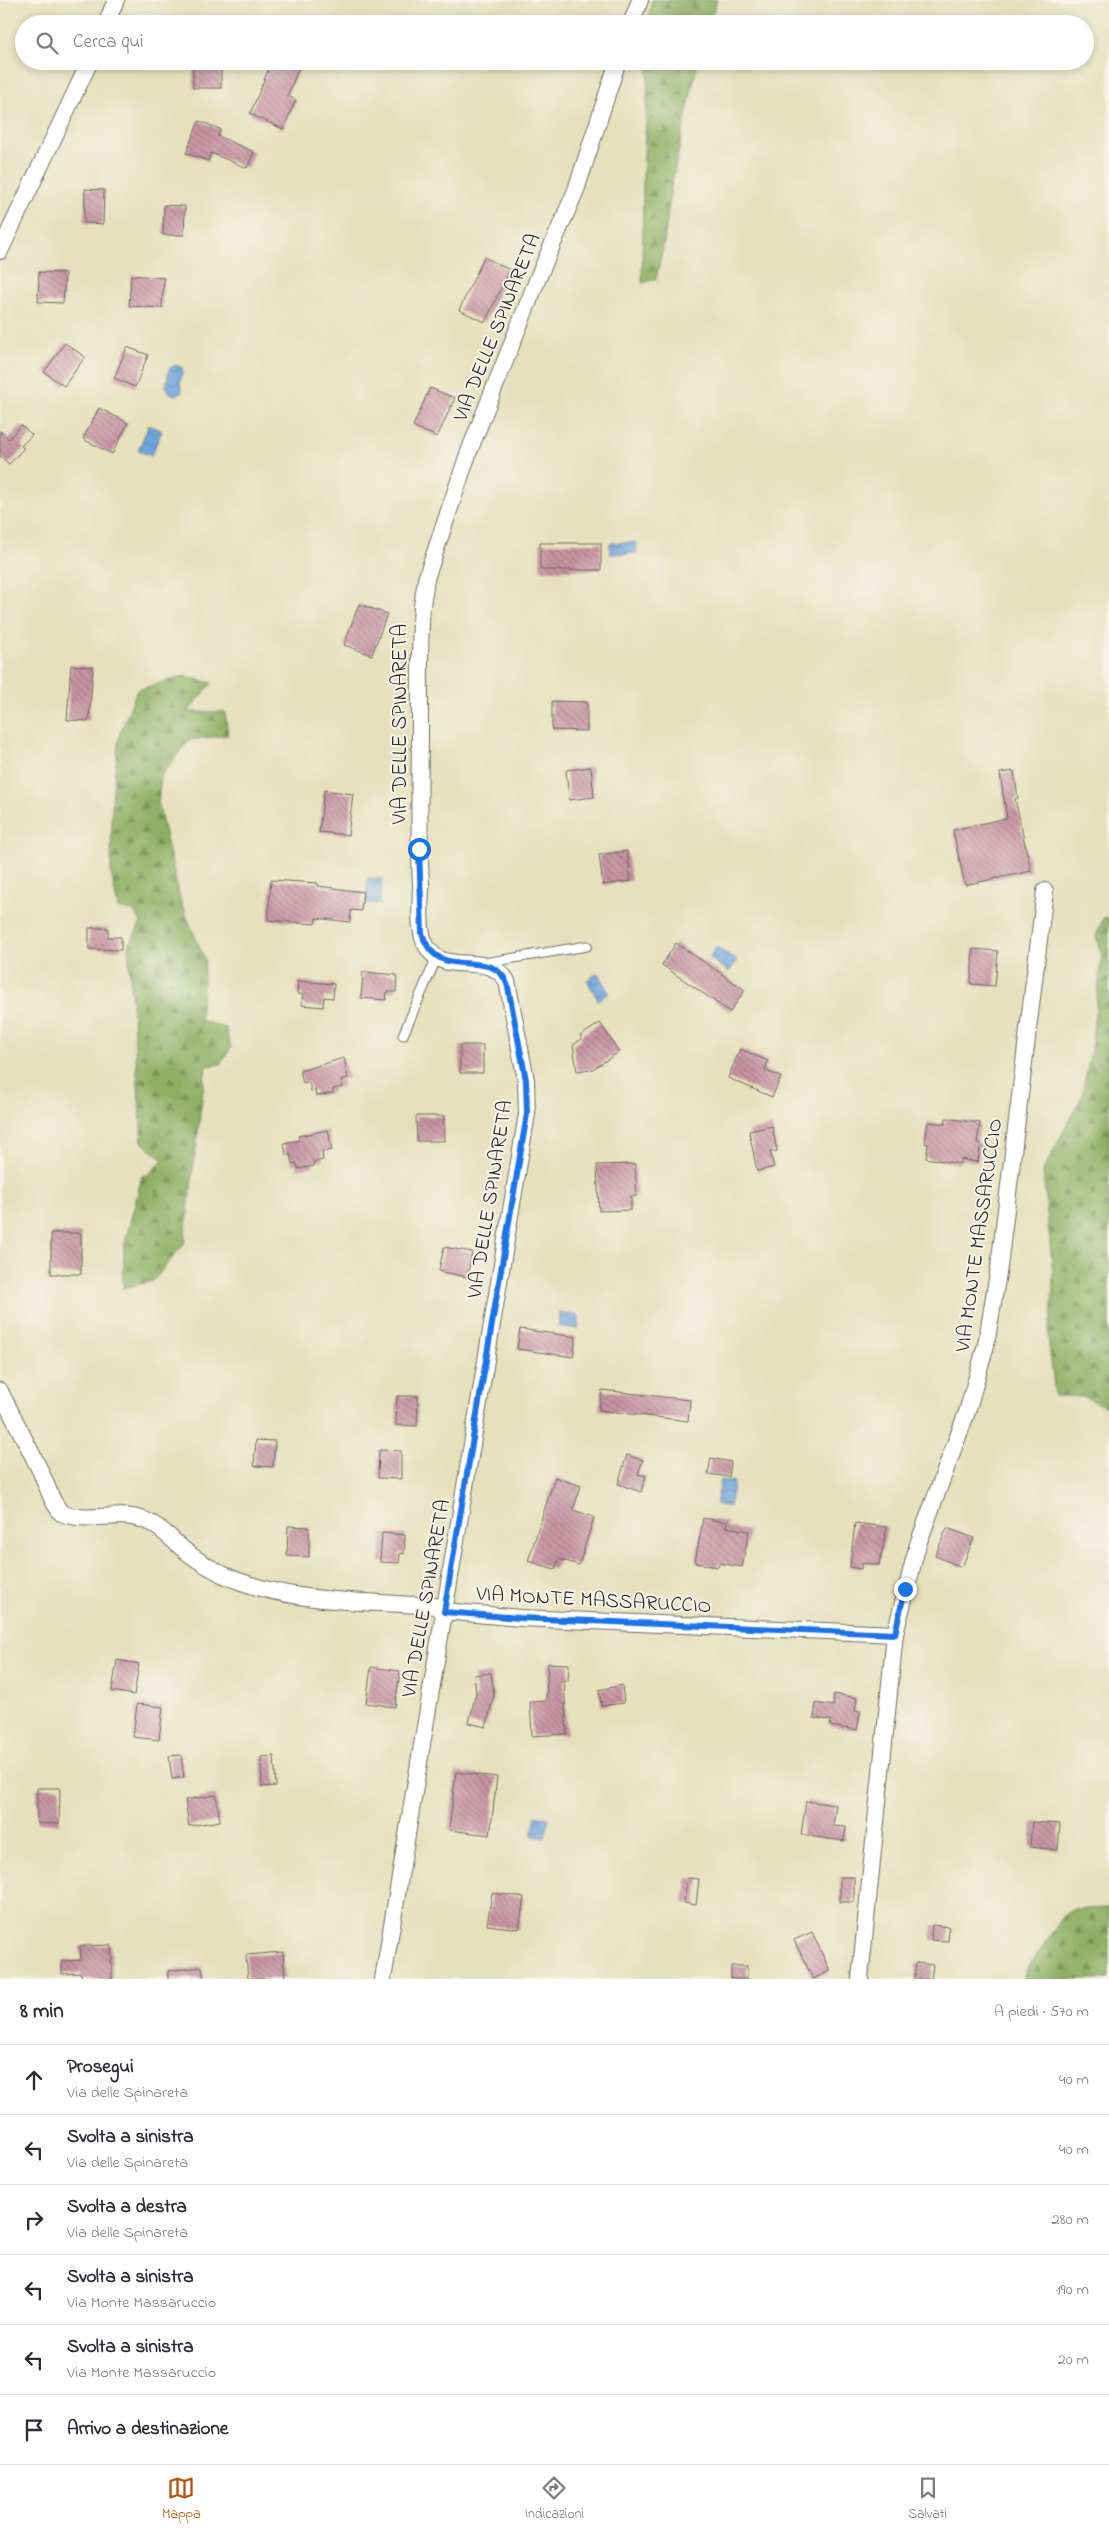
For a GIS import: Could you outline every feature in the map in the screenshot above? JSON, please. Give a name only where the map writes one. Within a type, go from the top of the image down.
[{"type":"street","points":[[110,15],[116,0]]},
{"type":"street","points":[[634,15],[640,0]]},
{"type":"street","points":[[0,251],[86,70]]},
{"type":"street","name":"VIA DELLE SPINARETA","points":[[383,1979],[527,1114],[526,1080],[507,981],[499,972],[479,964],[457,964],[437,957],[428,948],[422,933],[419,849],[420,620],[424,592],[468,454],[538,278],[576,190],[615,70]]},
{"type":"street","name":"VIA MONTE MASSARUCCIO","points":[[860,1979],[895,1634],[918,1544],[967,1412],[987,1339],[999,1267],[1045,891]]},
{"type":"street","name":"VIA MONTE MASSARUCCIO","points":[[0,1391],[40,1470],[53,1501],[62,1513],[87,1518],[124,1516],[142,1519],[163,1530],[193,1557],[214,1570],[270,1589],[313,1597],[435,1606],[444,1612],[520,1618],[895,1634]]},
{"type":"lane","points":[[479,964],[587,946]]},
{"type":"lane","points":[[403,1035],[437,957]]},
{"type":"green space","points":[[652,0],[717,0],[712,15],[649,15]]},
{"type":"green space","points":[[649,70],[696,70],[671,187],[664,243],[656,279],[642,283],[643,174]]},
{"type":"green space","points":[[184,676],[212,683],[188,712],[225,712],[228,735],[189,740],[161,776],[158,803],[181,903],[205,960],[200,1020],[226,1028],[231,1048],[221,1064],[206,1066],[184,1244],[153,1281],[123,1288],[124,1246],[142,1176],[149,1174],[163,1160],[142,1142],[128,948],[141,922],[133,911],[118,908],[111,873],[112,799],[119,736],[137,690]]},
{"type":"green space","points":[[1104,917],[1109,919],[1109,1408],[1085,1397],[1055,1396],[1048,1336],[1052,1306],[1053,1274],[1043,1171],[1081,1098],[1090,1056],[1102,957],[1096,936]]},
{"type":"green space","points":[[1109,1908],[1109,1979],[1023,1979],[1026,1971],[1065,1914],[1074,1909]]},
{"type":"water","points":[[175,365],[181,367],[183,371],[180,382],[182,392],[177,395],[171,394],[166,387],[169,369]]},
{"type":"water","points":[[149,425],[162,431],[151,456],[138,450]]},
{"type":"water","points":[[636,542],[637,553],[610,554],[610,543]]},
{"type":"water","points":[[368,878],[382,879],[380,904],[366,903]]},
{"type":"water","points":[[716,947],[737,960],[729,972],[709,958]]},
{"type":"water","points":[[598,973],[609,993],[598,1000],[587,980]]},
{"type":"water","points":[[560,1313],[579,1316],[578,1329],[558,1326]]},
{"type":"water","points":[[721,1480],[734,1482],[729,1507],[716,1504]]},
{"type":"water","points":[[536,1815],[549,1818],[545,1838],[532,1836]]},
{"type":"building","points":[[193,70],[221,70],[221,88],[193,88]]},
{"type":"building","points":[[268,70],[298,70],[287,96],[296,100],[283,129],[250,114]]},
{"type":"building","points":[[199,121],[220,129],[218,136],[254,152],[247,168],[211,153],[208,161],[186,153]]},
{"type":"building","points":[[85,189],[104,190],[103,224],[84,223]]},
{"type":"building","points":[[164,205],[185,206],[184,235],[163,235]]},
{"type":"building","points":[[484,257],[510,270],[485,322],[459,310]]},
{"type":"building","points":[[39,272],[65,273],[63,303],[38,302]]},
{"type":"building","points":[[131,275],[164,278],[162,308],[129,306]]},
{"type":"building","points":[[65,343],[85,357],[64,386],[44,372]]},
{"type":"building","points":[[127,347],[148,355],[135,387],[114,378]]},
{"type":"building","points":[[430,388],[455,398],[437,437],[413,426]]},
{"type":"building","points":[[99,408],[128,423],[112,454],[83,439]]},
{"type":"building","points":[[21,425],[32,435],[21,446],[24,448],[9,464],[0,456],[0,431],[9,439]]},
{"type":"building","points":[[540,543],[601,543],[601,570],[540,570]]},
{"type":"building","points":[[359,604],[387,614],[372,655],[344,645]]},
{"type":"building","points":[[71,665],[93,667],[89,721],[67,720]]},
{"type":"building","points":[[552,701],[587,702],[587,731],[552,730]]},
{"type":"building","points":[[591,767],[594,797],[569,800],[566,770]]},
{"type":"building","points":[[1014,771],[1018,798],[1015,799],[1031,871],[965,885],[953,830],[1007,818],[1000,773]]},
{"type":"building","points":[[324,790],[353,794],[348,835],[319,832]]},
{"type":"building","points":[[627,851],[631,881],[603,885],[599,855]]},
{"type":"building","points":[[271,880],[318,883],[318,886],[363,892],[361,911],[351,910],[350,922],[316,918],[315,924],[268,920]]},
{"type":"building","points":[[89,928],[108,928],[108,937],[121,937],[121,950],[89,949]]},
{"type":"building","points":[[676,943],[745,990],[730,1012],[662,965]]},
{"type":"building","points":[[973,949],[998,951],[995,986],[971,984]]},
{"type":"building","points":[[363,972],[397,975],[396,992],[387,992],[386,1000],[361,998]]},
{"type":"building","points":[[298,981],[334,984],[333,998],[324,997],[323,1007],[302,1005],[303,994],[297,994]]},
{"type":"building","points":[[600,1023],[619,1052],[593,1069],[577,1071],[573,1045],[582,1039],[580,1036]]},
{"type":"building","points":[[460,1045],[483,1045],[483,1073],[460,1073]]},
{"type":"building","points":[[740,1049],[768,1061],[765,1070],[781,1077],[772,1097],[728,1078]]},
{"type":"building","points":[[344,1058],[348,1078],[341,1080],[343,1087],[333,1089],[333,1093],[316,1096],[315,1090],[311,1091],[309,1082],[303,1083],[300,1071]]},
{"type":"building","points":[[416,1116],[444,1116],[444,1141],[417,1141]]},
{"type":"building","points":[[946,1118],[980,1123],[977,1143],[981,1143],[978,1162],[961,1159],[960,1164],[926,1158],[928,1144],[925,1143],[928,1122],[945,1124]]},
{"type":"building","points":[[772,1126],[777,1151],[770,1152],[774,1167],[757,1171],[749,1131]]},
{"type":"building","points":[[328,1130],[332,1150],[322,1152],[323,1160],[313,1162],[314,1166],[298,1169],[296,1163],[292,1164],[290,1154],[286,1155],[284,1143],[299,1140],[298,1136]]},
{"type":"building","points":[[635,1164],[637,1196],[631,1196],[631,1210],[599,1211],[597,1165]]},
{"type":"building","points":[[51,1233],[81,1233],[81,1274],[51,1274]]},
{"type":"building","points":[[444,1247],[472,1252],[467,1277],[439,1271]]},
{"type":"building","points":[[520,1329],[576,1337],[573,1357],[517,1349]]},
{"type":"building","points":[[602,1390],[690,1400],[688,1421],[599,1410]]},
{"type":"building","points":[[397,1396],[418,1396],[417,1426],[396,1425]]},
{"type":"building","points":[[256,1440],[275,1441],[273,1467],[254,1466]]},
{"type":"building","points":[[379,1450],[401,1451],[401,1479],[378,1478]]},
{"type":"building","points":[[627,1455],[643,1460],[638,1474],[646,1476],[641,1492],[618,1484]]},
{"type":"building","points":[[711,1458],[731,1462],[729,1477],[708,1474]]},
{"type":"building","points":[[555,1477],[581,1486],[573,1510],[594,1517],[579,1565],[559,1559],[555,1569],[528,1561]]},
{"type":"building","points":[[703,1518],[727,1522],[726,1527],[749,1531],[742,1567],[719,1563],[718,1567],[695,1563]]},
{"type":"building","points":[[855,1523],[887,1527],[879,1565],[862,1563],[861,1569],[850,1567]]},
{"type":"building","points":[[288,1526],[309,1527],[309,1557],[287,1556]]},
{"type":"building","points":[[947,1528],[974,1538],[962,1567],[935,1556]]},
{"type":"building","points":[[382,1533],[405,1535],[404,1554],[400,1553],[399,1563],[380,1562]]},
{"type":"building","points":[[117,1660],[139,1664],[134,1695],[112,1691]]},
{"type":"building","points":[[548,1663],[569,1664],[568,1681],[564,1680],[567,1734],[532,1736],[530,1702],[546,1701]]},
{"type":"building","points":[[371,1667],[400,1671],[395,1707],[366,1703]]},
{"type":"building","points":[[491,1673],[494,1695],[486,1727],[469,1723],[476,1692],[474,1675]]},
{"type":"building","points":[[622,1685],[624,1703],[601,1706],[599,1690]]},
{"type":"building","points":[[834,1694],[857,1698],[855,1711],[860,1712],[857,1730],[830,1726],[831,1720],[814,1718],[816,1703],[833,1706]]},
{"type":"building","points":[[137,1704],[163,1707],[159,1740],[133,1737]]},
{"type":"building","points":[[181,1755],[184,1777],[172,1779],[169,1756]]},
{"type":"building","points":[[274,1756],[276,1786],[262,1787],[261,1757]]},
{"type":"building","points":[[456,1772],[497,1777],[490,1835],[449,1830]]},
{"type":"building","points":[[37,1788],[60,1788],[59,1824],[37,1823]]},
{"type":"building","points":[[216,1795],[220,1821],[189,1826],[185,1800]]},
{"type":"building","points":[[806,1801],[836,1805],[833,1826],[846,1827],[844,1841],[801,1835]]},
{"type":"building","points":[[1032,1822],[1060,1824],[1058,1850],[1030,1847]]},
{"type":"building","points":[[840,1877],[854,1877],[854,1902],[840,1902]]},
{"type":"building","points":[[687,1878],[699,1879],[696,1905],[684,1903]]},
{"type":"building","points":[[492,1893],[524,1897],[519,1929],[487,1925]]},
{"type":"building","points":[[932,1925],[949,1927],[948,1941],[931,1940]]},
{"type":"building","points":[[812,1932],[830,1971],[813,1979],[794,1940]]},
{"type":"building","points":[[111,1945],[112,1979],[82,1979],[81,1973],[62,1974],[62,1961],[81,1960],[80,1946]]},
{"type":"building","points":[[283,1952],[285,1979],[248,1979],[246,1955]]},
{"type":"building","points":[[916,1963],[933,1965],[931,1979],[914,1979]]},
{"type":"building","points":[[731,1966],[747,1966],[747,1979],[731,1979]]},
{"type":"building","points":[[202,1967],[204,1979],[168,1979],[168,1971]]},
{"type":"route","points":[[419,849],[422,933],[425,943],[431,953],[442,960],[457,964],[486,965],[499,972],[507,981],[526,1080],[527,1114],[444,1612],[520,1618],[895,1634],[905,1589]]}]
